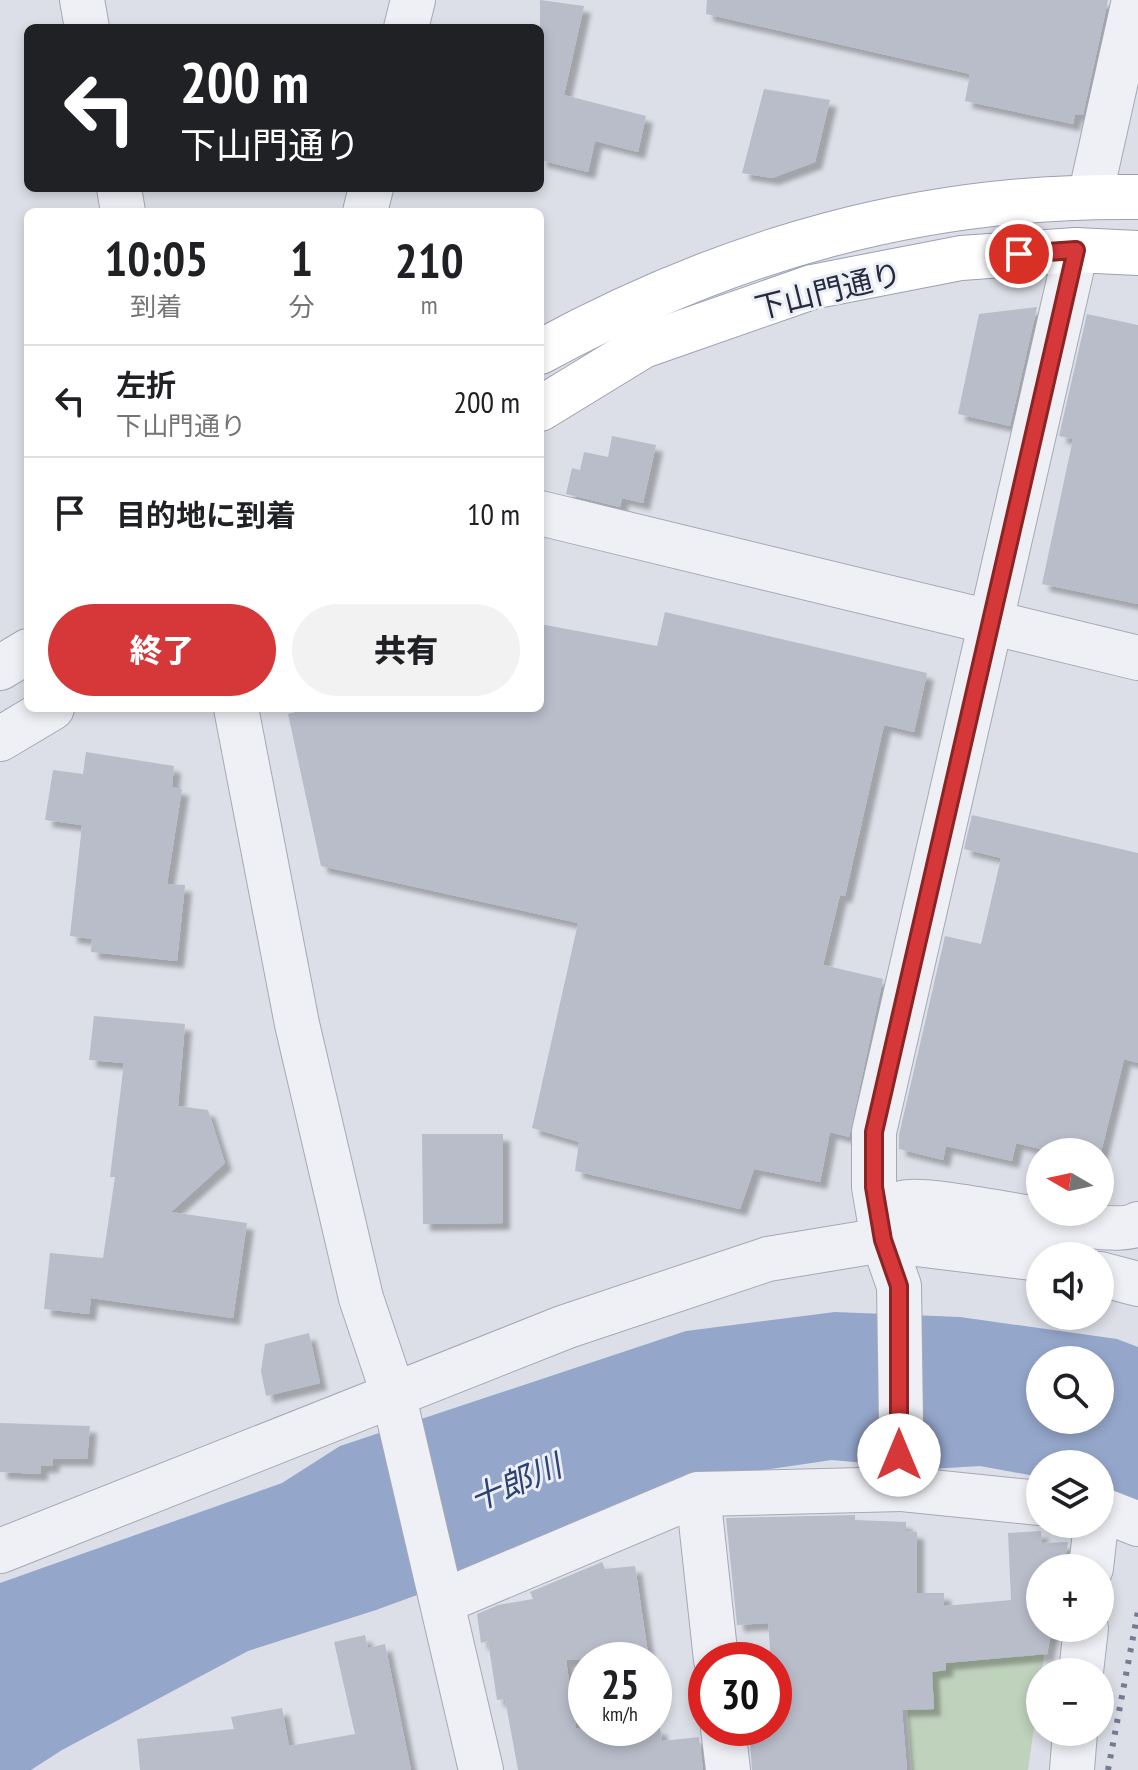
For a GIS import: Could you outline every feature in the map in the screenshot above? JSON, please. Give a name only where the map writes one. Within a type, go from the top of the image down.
[{"type":"main road","name":"下山門通り","points":[[544,350],[623,307],[805,239],[952,207],[1090,197],[1138,197]]},
{"type":"main road","name":"下山門通り","points":[[544,407],[643,346],[812,287],[961,258],[1076,250],[1138,253]]},
{"type":"street","points":[[82,0],[86,24]]},
{"type":"street","points":[[407,24],[413,0]]},
{"type":"street","points":[[1090,197],[1134,0]]},
{"type":"street","points":[[900,1472],[899,1286],[881,1225],[874,1187],[874,1132],[1076,250]]},
{"type":"street","points":[[544,514],[1138,658]]},
{"type":"street","points":[[0,668],[24,653]]},
{"type":"street","points":[[0,739],[45,712]]},
{"type":"street","points":[[237,712],[297,1024],[361,1298],[393,1393],[481,1770]]},
{"type":"street","points":[[0,1551],[565,1327],[881,1225],[910,1202],[1094,1225],[1132,1227],[1138,1224]]},
{"type":"street","points":[[881,1225],[1026,1256]]},
{"type":"street","points":[[1114,1278],[1138,1284]]},
{"type":"street","points":[[444,1601],[698,1494],[900,1472],[1026,1500]]},
{"type":"street","points":[[698,1494],[714,1642]]},
{"type":"street","points":[[1114,1515],[1138,1524]]},
{"type":"street","points":[[725,1746],[728,1770]]},
{"type":"street","points":[[1072,1770],[1074,1746]]},
{"type":"green space","points":[[1045,1648],[1044,1658],[1026,1658],[1026,1746],[1031,1746],[1028,1770],[912,1770],[904,1664]]},
{"type":"water","name":"十郎川","points":[[835,1312],[960,1317],[1026,1326],[1026,1330],[1053,1330],[1117,1339],[1138,1347],[1138,1501],[1114,1494],[1114,1450],[1026,1450],[1026,1474],[980,1466],[931,1469],[832,1460],[697,1480],[488,1569],[376,1610],[248,1651],[62,1750],[31,1770],[0,1770],[0,1583],[282,1483],[340,1446],[686,1331]]},
{"type":"building","points":[[540,0],[584,6],[564,95],[646,116],[638,152],[595,141],[588,172],[544,161],[544,24],[540,24]]},
{"type":"building","points":[[707,0],[1108,0],[1083,115],[1075,114],[1073,124],[965,101],[970,74],[706,14]]},
{"type":"building","points":[[764,89],[830,100],[815,162],[772,178],[742,173]]},
{"type":"building","points":[[1037,307],[1010,426],[958,414],[979,314]]},
{"type":"building","points":[[1087,314],[1138,325],[1138,604],[1042,584],[1073,439],[1059,436]]},
{"type":"building","points":[[612,436],[656,445],[643,503],[622,498],[620,507],[566,494],[572,468],[580,470],[584,452],[608,457]]},
{"type":"building","points":[[665,612],[927,673],[914,732],[884,725],[845,896],[840,895],[823,965],[883,979],[849,1137],[830,1132],[820,1182],[754,1169],[740,1209],[575,1171],[579,1142],[532,1128],[578,923],[321,866],[288,714],[544,712],[544,625],[657,646]]},
{"type":"building","points":[[86,752],[174,766],[172,787],[182,789],[167,884],[185,885],[177,961],[91,952],[92,939],[70,936],[82,825],[45,820],[53,770],[83,774]]},
{"type":"building","points":[[972,815],[1138,853],[1138,1063],[1124,1059],[1104,1138],[1026,1138],[1026,1146],[1016,1143],[1012,1161],[946,1146],[943,1160],[899,1149],[899,1135],[945,936],[981,944],[1001,858],[964,849]]},
{"type":"building","points":[[94,1016],[185,1024],[178,1106],[208,1110],[225,1163],[171,1212],[247,1223],[233,1318],[91,1298],[89,1314],[44,1309],[50,1253],[103,1258],[115,1177],[110,1177],[124,1063],[89,1060]]},
{"type":"building","points":[[422,1134],[503,1134],[503,1223],[423,1224]]},
{"type":"building","points":[[309,1333],[320,1383],[266,1396],[261,1371],[265,1344]]},
{"type":"building","points":[[0,1423],[90,1426],[87,1459],[53,1459],[52,1466],[41,1466],[41,1474],[0,1472]]},
{"type":"building","points":[[855,1515],[855,1520],[906,1522],[906,1531],[917,1532],[917,1593],[944,1593],[944,1606],[1011,1600],[1008,1533],[1026,1532],[1026,1538],[1042,1538],[1042,1543],[1068,1542],[1066,1554],[1026,1554],[1026,1642],[1049,1642],[1047,1654],[946,1663],[946,1670],[932,1672],[934,1709],[902,1710],[907,1770],[752,1770],[750,1746],[792,1746],[792,1642],[770,1642],[768,1623],[737,1625],[726,1518]]},
{"type":"building","points":[[602,1562],[605,1569],[635,1566],[646,1642],[568,1642],[568,1746],[672,1746],[672,1740],[688,1738],[688,1746],[700,1746],[703,1770],[518,1770],[505,1699],[497,1700],[488,1641],[481,1643],[477,1614],[498,1605],[533,1599],[530,1592]]},
{"type":"building","points":[[365,1635],[368,1648],[385,1644],[411,1770],[140,1770],[137,1739],[234,1729],[231,1717],[282,1708],[289,1746],[355,1734],[334,1642]]},
{"type":"railway","points":[[1108,1770],[1138,1611]]},
{"type":"route","points":[[899,1455],[899,1286],[883,1240],[874,1187],[874,1132],[1076,250],[1019,254]]}]
